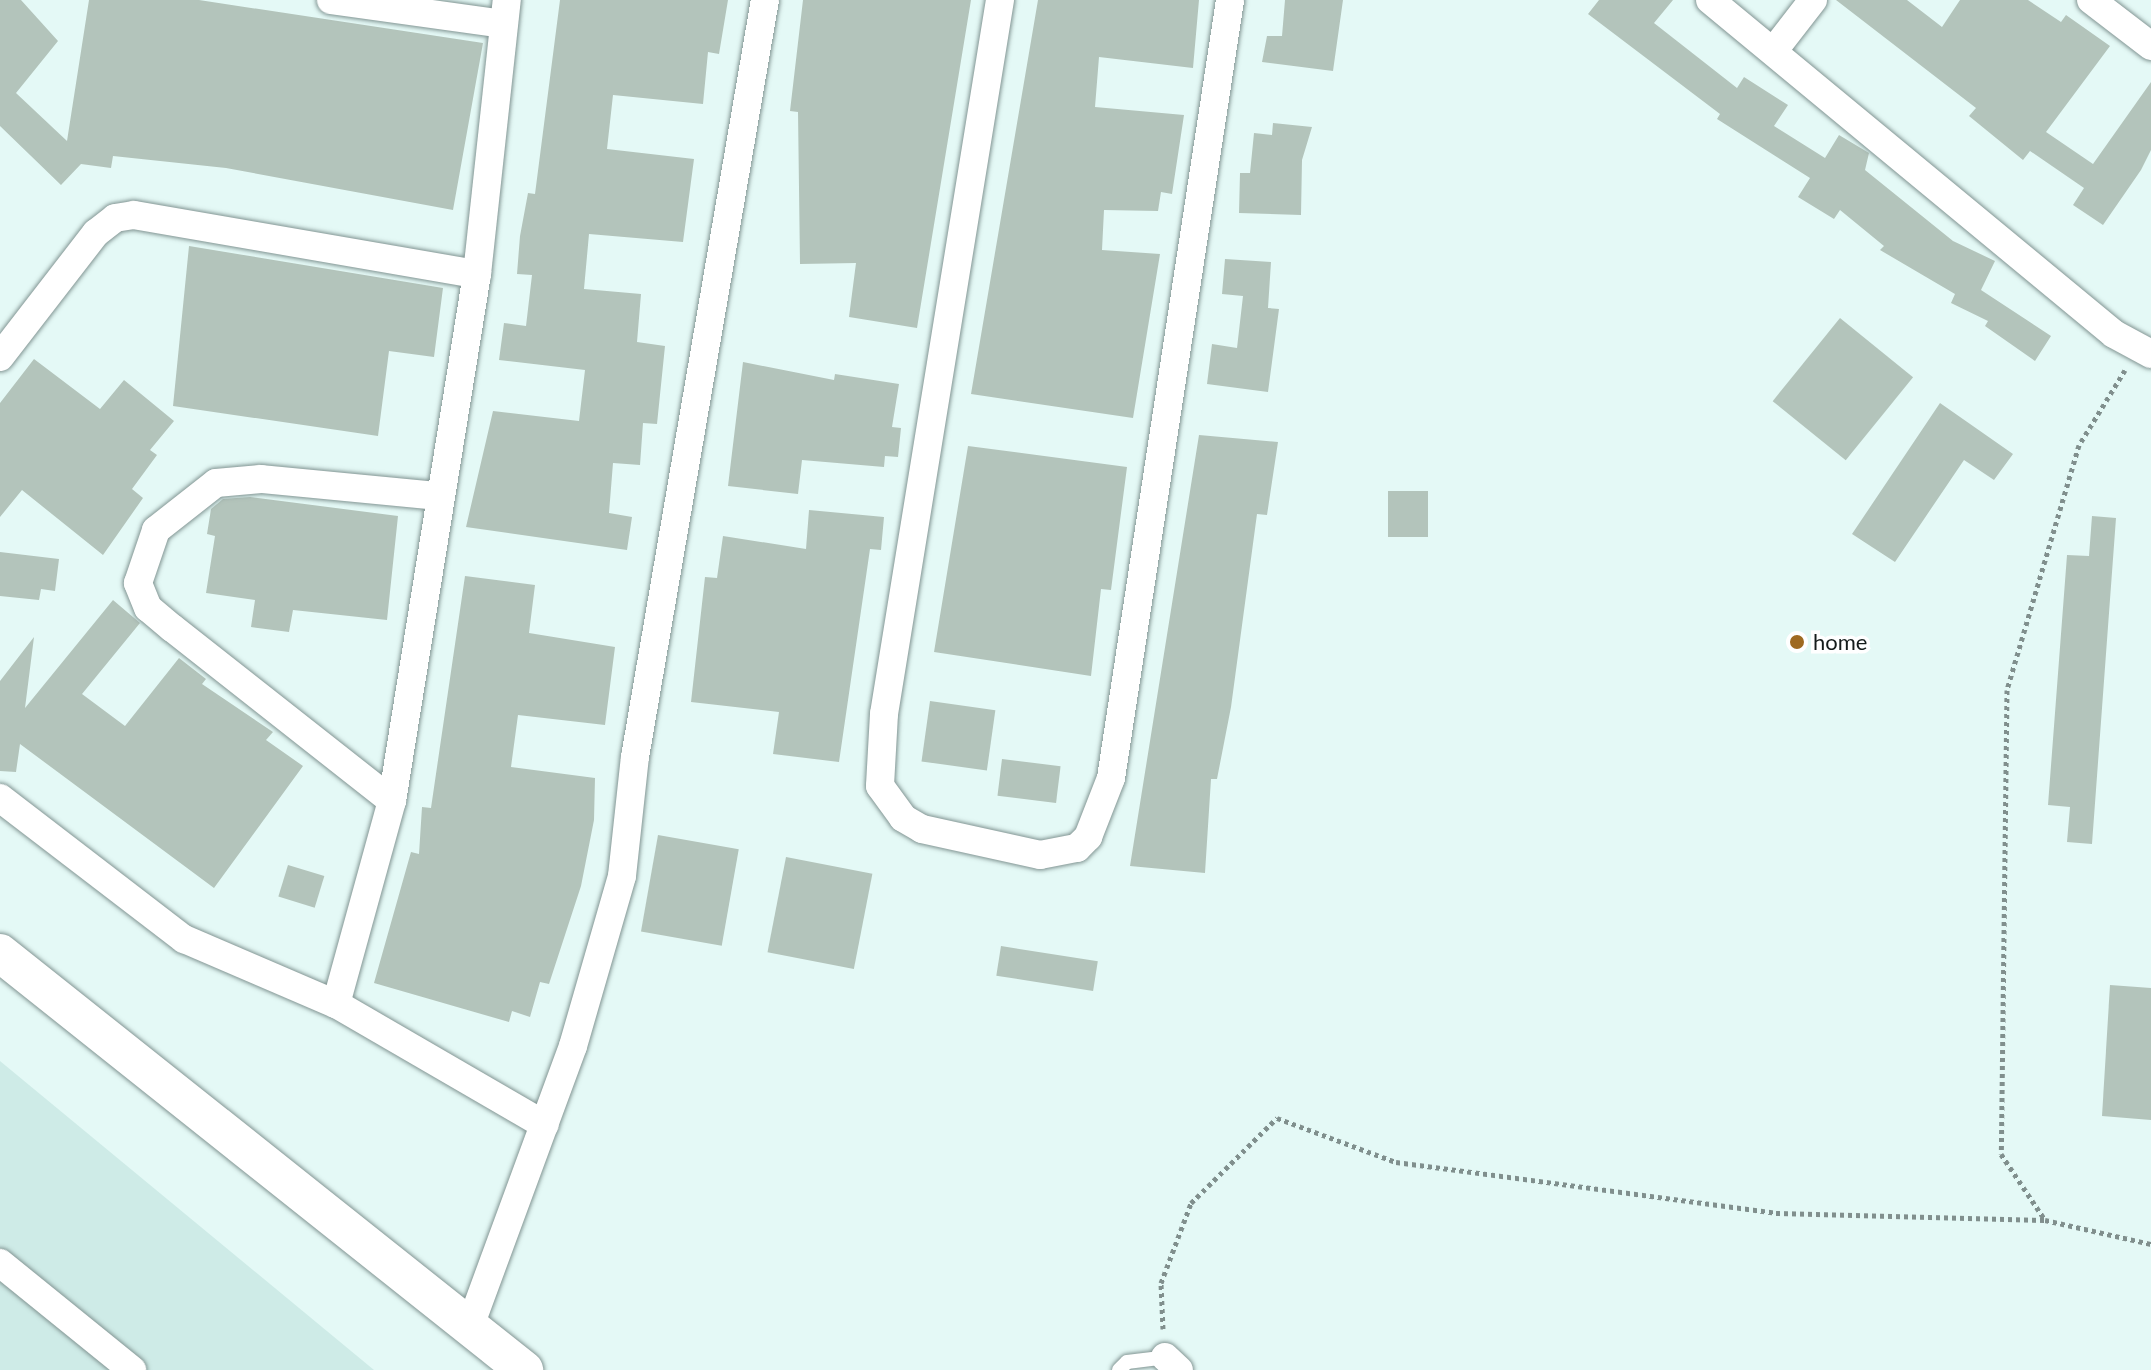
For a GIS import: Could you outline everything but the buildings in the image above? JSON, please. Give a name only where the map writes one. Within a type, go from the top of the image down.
[{"type":"main road","points":[[0,953],[524,1370]]},
{"type":"street","points":[[331,0],[505,12],[477,274],[438,496],[392,801],[336,1004]]},
{"type":"street","points":[[470,1326],[545,1125],[622,876],[635,757],[765,0]]},
{"type":"street","points":[[1000,0],[884,714],[880,786],[903,818],[922,829],[1040,855],[1077,848],[1088,837],[1111,778],[1230,0]]},
{"type":"street","points":[[1710,0],[1775,49],[2114,334],[2145,351]]},
{"type":"street","points":[[1775,49],[1813,0]]},
{"type":"street","points":[[2091,0],[2151,46]]},
{"type":"street","points":[[0,357],[96,233],[115,218],[134,215],[477,274]]},
{"type":"street","points":[[392,801],[148,608],[138,583],[156,530],[216,483],[261,479],[438,496]]},
{"type":"street","points":[[0,798],[184,939],[336,1004],[545,1125]]},
{"type":"street","points":[[0,1263],[132,1370]]},
{"type":"lane","points":[[1119,1370],[1127,1362],[1172,1363]]},
{"type":"path","points":[[2045,1220],[2001,1154],[2007,690],[2079,445],[2145,351]]},
{"type":"path","points":[[1172,1363],[1161,1283],[1191,1203],[1277,1118],[1396,1162],[1761,1211],[2045,1220],[2151,1244]]},
{"type":"shaded area","points":[[0,1061],[374,1370],[0,1370]]},
{"type":"place","name":"home","points":[[1797,642]]}]
